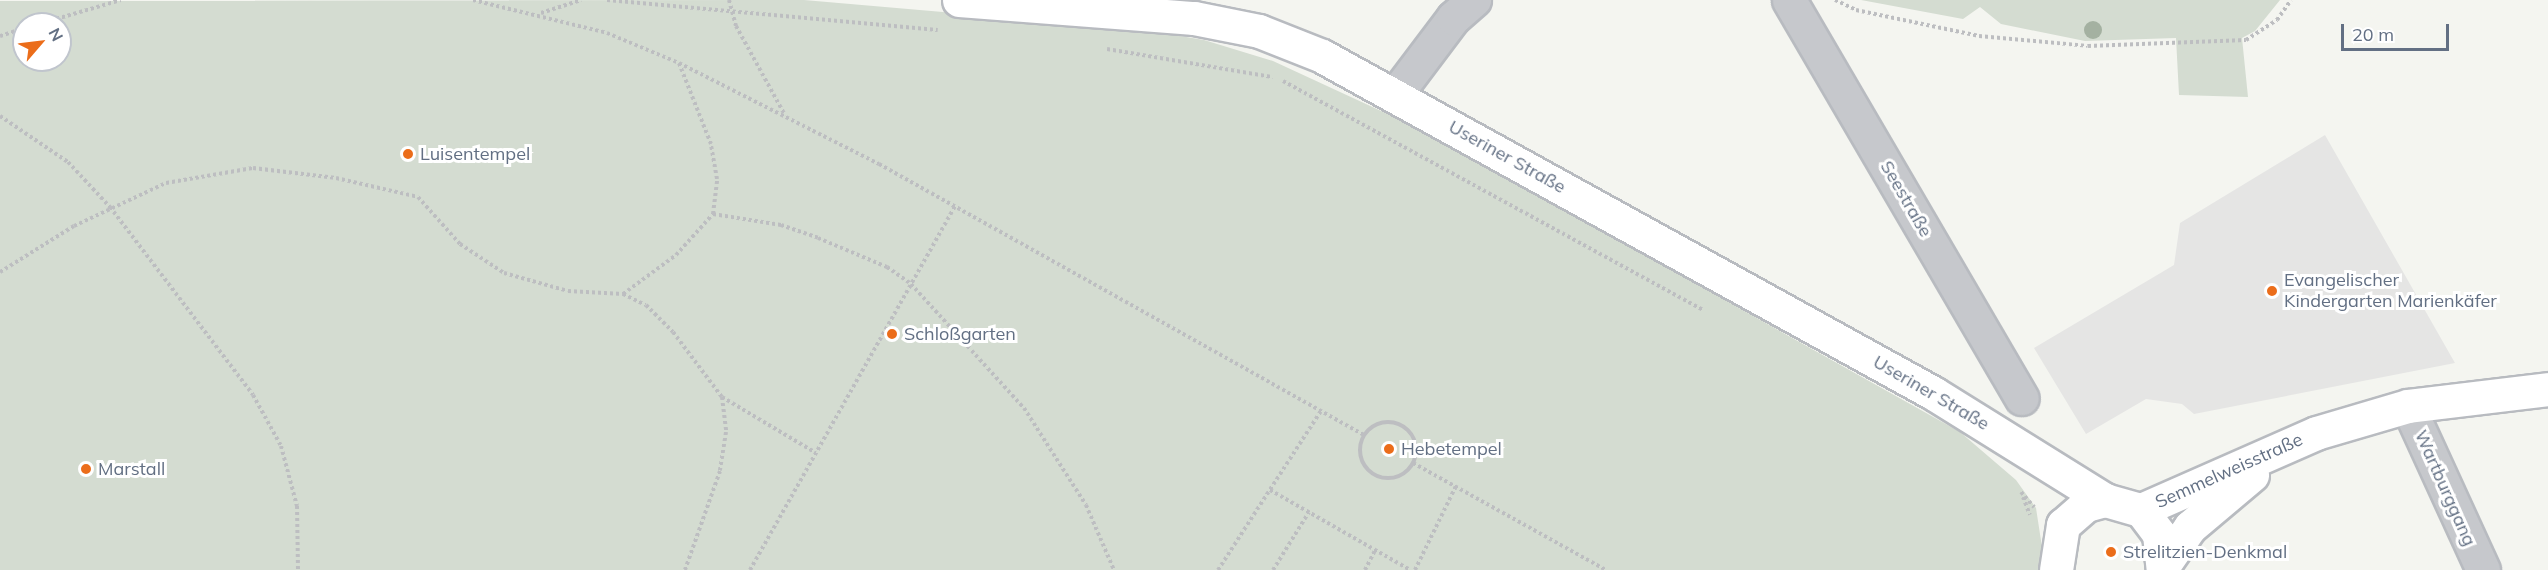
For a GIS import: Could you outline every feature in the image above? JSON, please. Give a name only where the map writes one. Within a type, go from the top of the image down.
[{"type":"main road","name":"Useriner Straße","points":[[959,0],[1194,18],[1259,31],[1395,95],[2013,441],[2104,500],[2141,510]]},
{"type":"main road","name":"Semmelweisstraße","points":[[2141,510],[2316,433],[2408,406],[2548,389]]},
{"type":"main road","name":"Semmelweisstraße","points":[[2164,566],[2227,491],[2316,433]]},
{"type":"main road","name":"Useriner Straße","points":[[2013,441],[2069,516]]},
{"type":"main road","points":[[2056,570],[2057,535],[2069,516],[2104,500]]},
{"type":"main road","points":[[2141,510],[2159,534],[2164,566]]},
{"type":"street","points":[[1395,95],[1454,18],[1474,0]]},
{"type":"street","name":"Seestraße","points":[[1789,0],[2022,398]]},
{"type":"street","name":"Wartburggang","points":[[2408,406],[2483,570]]},
{"type":"path","points":[[72,14],[121,0]]},
{"type":"path","points":[[473,0],[540,14],[607,33],[679,63],[786,116],[955,206],[1364,435]]},
{"type":"path","points":[[540,14],[581,0]]},
{"type":"path","points":[[607,0],[942,30]]},
{"type":"path","points":[[729,0],[731,12],[786,116]]},
{"type":"path","points":[[1835,0],[1856,10],[1979,36],[2088,46],[2239,42],[2261,33],[2291,0]]},
{"type":"path","points":[[1104,49],[1208,62],[1278,79],[1715,316]]},
{"type":"path","points":[[623,294],[676,255],[713,214],[717,179],[711,144],[679,63]]},
{"type":"path","points":[[0,116],[68,162],[110,207],[182,294],[253,395],[281,446],[297,506],[298,570]]},
{"type":"path","points":[[0,272],[110,207],[166,183],[213,172],[253,168],[336,178],[418,197],[460,244],[504,273],[568,291],[623,294],[646,305],[673,332],[722,397],[816,453]]},
{"type":"path","points":[[750,570],[955,206]]},
{"type":"path","points":[[713,214],[781,225],[827,241],[887,267],[911,284],[1024,408],[1086,505],[1113,570]]},
{"type":"path","points":[[685,570],[720,471],[726,432],[722,397]]},
{"type":"path","points":[[1218,570],[1321,411]]},
{"type":"path","points":[[1385,422],[1401,425],[1416,445],[1413,463],[1396,477],[1372,473],[1361,460],[1364,435],[1385,422]]},
{"type":"path","points":[[1413,463],[1606,570]]},
{"type":"path","points":[[2015,484],[2019,489]]},
{"type":"path","points":[[1415,570],[1456,486]]},
{"type":"path","points":[[1270,490],[1410,570]]},
{"type":"path","points":[[1273,570],[1309,512]]},
{"type":"path","points":[[1365,570],[1375,550]]},
{"type":"shaded area","name":"Schloßgarten","points":[[804,0],[1139,29],[1204,40],[1273,61],[1420,129],[1960,432],[2016,480],[2036,508],[2042,547],[2038,570],[0,570],[0,1]]},
{"type":"shaded area","points":[[1861,0],[2280,0],[2255,31],[2242,38],[2248,97],[2179,95],[2176,38],[2085,41],[2001,24],[1980,7],[1963,19]]},
{"type":"shaded area","name":"Evangelischer Kindergarten Marienkäfer","points":[[2325,135],[2455,363],[2194,414],[2182,404],[2146,399],[2086,434],[2034,348],[2174,265],[2180,223]]},
{"type":"place","name":"Luisentempel","points":[[408,154]]},
{"type":"place","name":"Evangelischer Kindergarten Marienkäfer","points":[[2272,291]]},
{"type":"place","name":"Schloßgarten","points":[[892,334]]},
{"type":"place","name":"Hebetempel","points":[[1389,449]]},
{"type":"place","name":"Marstall","points":[[86,469]]},
{"type":"place","name":"Strelitzien-Denkmal","points":[[2111,552]]}]
